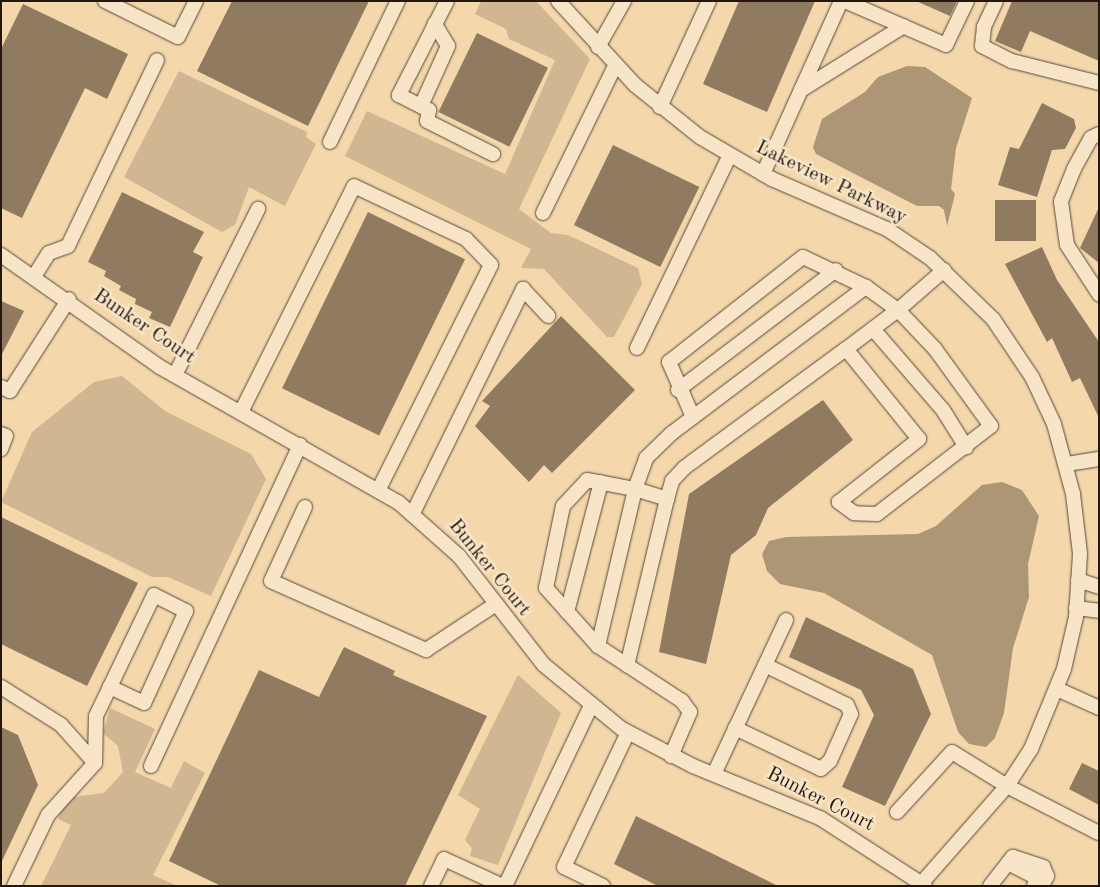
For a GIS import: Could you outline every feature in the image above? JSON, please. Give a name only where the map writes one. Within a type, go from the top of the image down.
[{"type":"street","points":[[105,1],[178,37],[196,1]]},
{"type":"street","points":[[330,142],[398,1]]},
{"type":"street","points":[[447,1],[399,95],[429,110],[427,121],[493,154]]},
{"type":"street","name":"Lakeview Parkway","points":[[558,1],[615,66],[660,107],[730,155],[763,174],[887,229],[944,270],[993,319],[1017,352],[1054,424],[1067,464],[1078,531],[1076,608],[1057,689],[1031,749],[1007,786],[922,885]]},
{"type":"street","points":[[598,47],[624,1]]},
{"type":"street","points":[[660,107],[709,1]]},
{"type":"street","points":[[763,174],[841,1]]},
{"type":"street","points":[[845,1],[946,45],[967,1]]},
{"type":"street","points":[[996,1],[984,27],[982,46],[1012,61],[1099,83]]},
{"type":"street","points":[[421,106],[448,46],[435,24]]},
{"type":"street","points":[[801,90],[904,26]]},
{"type":"street","points":[[35,276],[49,253],[68,246],[156,60]]},
{"type":"street","points":[[543,213],[615,66]]},
{"type":"street","points":[[1099,134],[1091,138],[1074,169],[1061,202],[1067,245],[1099,294]]},
{"type":"street","points":[[637,348],[730,155]]},
{"type":"street","points":[[242,410],[354,186],[466,239],[491,266],[379,489]]},
{"type":"street","points":[[175,375],[258,209]]},
{"type":"street","name":"Bunker Court","points":[[1,255],[69,299],[175,375],[242,410],[379,489],[412,513],[458,556],[544,665],[591,706],[628,732],[671,756],[820,818],[922,885]]},
{"type":"street","points":[[693,417],[678,390],[669,362],[803,257],[836,270],[866,287],[898,310],[935,349],[991,426],[877,514],[854,513],[840,502],[919,439],[846,349]]},
{"type":"street","points":[[678,390],[836,270]]},
{"type":"street","points":[[627,665],[672,480],[684,468],[898,310],[944,270]]},
{"type":"street","points":[[598,646],[635,489],[646,458],[693,417],[866,287]]},
{"type":"street","points":[[412,513],[523,289],[548,316]]},
{"type":"street","points":[[1,386],[10,391],[69,299]]},
{"type":"street","points":[[873,329],[943,410],[966,447]]},
{"type":"street","points":[[1,434],[6,436],[1,449]]},
{"type":"street","points":[[151,766],[300,445]]},
{"type":"street","points":[[1067,464],[1099,459]]},
{"type":"street","points":[[667,499],[635,489],[586,480],[562,506],[554,536],[546,588],[598,646],[682,701],[690,712],[671,756]]},
{"type":"street","points":[[568,612],[601,482]]},
{"type":"street","points":[[305,507],[271,581],[426,650],[496,604]]},
{"type":"street","points":[[1078,580],[1099,587]]},
{"type":"street","points":[[14,886],[48,816],[95,762],[96,716],[154,595],[186,610],[144,703],[110,687]]},
{"type":"street","points":[[1076,608],[1099,611]]},
{"type":"street","points":[[714,774],[786,620]]},
{"type":"street","points":[[735,728],[821,769],[830,761],[851,714],[847,704],[765,665]]},
{"type":"street","points":[[1,687],[61,725],[95,762]]},
{"type":"street","points":[[1057,689],[1099,708]]},
{"type":"street","points":[[431,886],[444,859],[504,886],[591,706]]},
{"type":"street","points":[[603,886],[564,867],[628,732]]},
{"type":"street","points":[[897,812],[952,752],[1007,786],[1099,833]]},
{"type":"street","points":[[990,886],[1013,857],[1043,868],[1047,876],[1042,886]]},
{"type":"street","points":[[1008,863],[1038,878],[1034,886]]},
{"type":"shaded area","points":[[481,1],[536,1],[590,59],[519,209],[551,233],[568,235],[638,268],[642,284],[614,337],[607,337],[544,269],[521,268],[531,249],[345,156],[367,111],[505,174],[555,60],[509,39],[506,29],[475,14]]},
{"type":"shaded area","points":[[907,66],[925,67],[972,98],[956,148],[951,189],[955,194],[947,226],[944,210],[939,206],[917,206],[816,154],[813,147],[822,119],[865,92],[878,77]]},
{"type":"shaded area","points":[[179,71],[307,132],[306,137],[316,144],[285,206],[249,187],[235,225],[222,232],[124,177]]},
{"type":"shaded area","points":[[122,376],[165,411],[251,454],[266,479],[211,596],[168,577],[152,577],[1,502],[32,432],[94,382]]},
{"type":"shaded area","points":[[1002,482],[1022,490],[1039,516],[1028,564],[1029,597],[1013,648],[1004,713],[995,738],[986,747],[969,744],[958,732],[932,655],[824,593],[780,584],[767,571],[762,554],[769,541],[786,537],[918,534],[936,526],[982,485]]},
{"type":"shaded area","points":[[518,675],[561,713],[498,865],[470,856],[472,848],[465,840],[480,809],[458,795]]},
{"type":"shaded area","points":[[110,708],[155,729],[135,772],[171,788],[184,761],[205,773],[153,875],[177,886],[41,886],[71,825],[58,819],[60,812],[74,797],[104,793],[123,772],[118,746],[103,733]]},
{"type":"building","points":[[232,1],[369,1],[308,126],[197,71]]},
{"type":"building","points":[[739,1],[815,1],[767,112],[703,84]]},
{"type":"building","points":[[916,1],[957,1],[950,16]]},
{"type":"building","points":[[1012,1],[1099,1],[1099,61],[1030,31],[1021,52],[995,41]]},
{"type":"building","points":[[23,4],[128,54],[107,99],[85,88],[22,218],[1,208],[1,49]]},
{"type":"building","points":[[477,33],[548,68],[509,147],[438,112]]},
{"type":"building","points":[[1042,103],[1074,119],[1076,128],[1065,149],[1052,150],[1037,197],[998,185],[1010,147],[1019,149]]},
{"type":"building","points":[[613,145],[699,187],[660,267],[574,225]]},
{"type":"building","points":[[122,192],[204,232],[193,252],[203,257],[170,327],[149,318],[152,312],[135,304],[136,299],[119,290],[121,286],[104,276],[106,271],[88,262]]},
{"type":"building","points":[[995,200],[1036,200],[1036,241],[995,241]]},
{"type":"building","points":[[1099,207],[1099,263],[1080,248]]},
{"type":"building","points":[[368,212],[465,259],[379,436],[282,388]]},
{"type":"building","points":[[1042,247],[1057,280],[1099,342],[1099,418],[1080,378],[1072,382],[1052,338],[1047,342],[1005,264]]},
{"type":"building","points":[[1,301],[24,311],[1,356]]},
{"type":"building","points":[[561,316],[635,390],[552,473],[544,465],[529,482],[475,426],[490,406],[482,401]]},
{"type":"building","points":[[823,400],[853,440],[768,508],[756,535],[731,555],[706,664],[659,652],[689,494]]},
{"type":"building","points":[[1,517],[138,583],[87,686],[1,644]]},
{"type":"building","points":[[806,617],[913,669],[931,714],[885,806],[842,787],[874,715],[861,690],[789,657]]},
{"type":"building","points":[[344,647],[395,671],[393,675],[487,716],[405,886],[221,886],[169,861],[259,670],[319,697]]},
{"type":"building","points":[[1,727],[18,735],[38,785],[1,863]]},
{"type":"building","points":[[1082,763],[1099,771],[1099,805],[1069,789]]},
{"type":"building","points":[[636,816],[778,886],[658,886],[614,864]]}]
